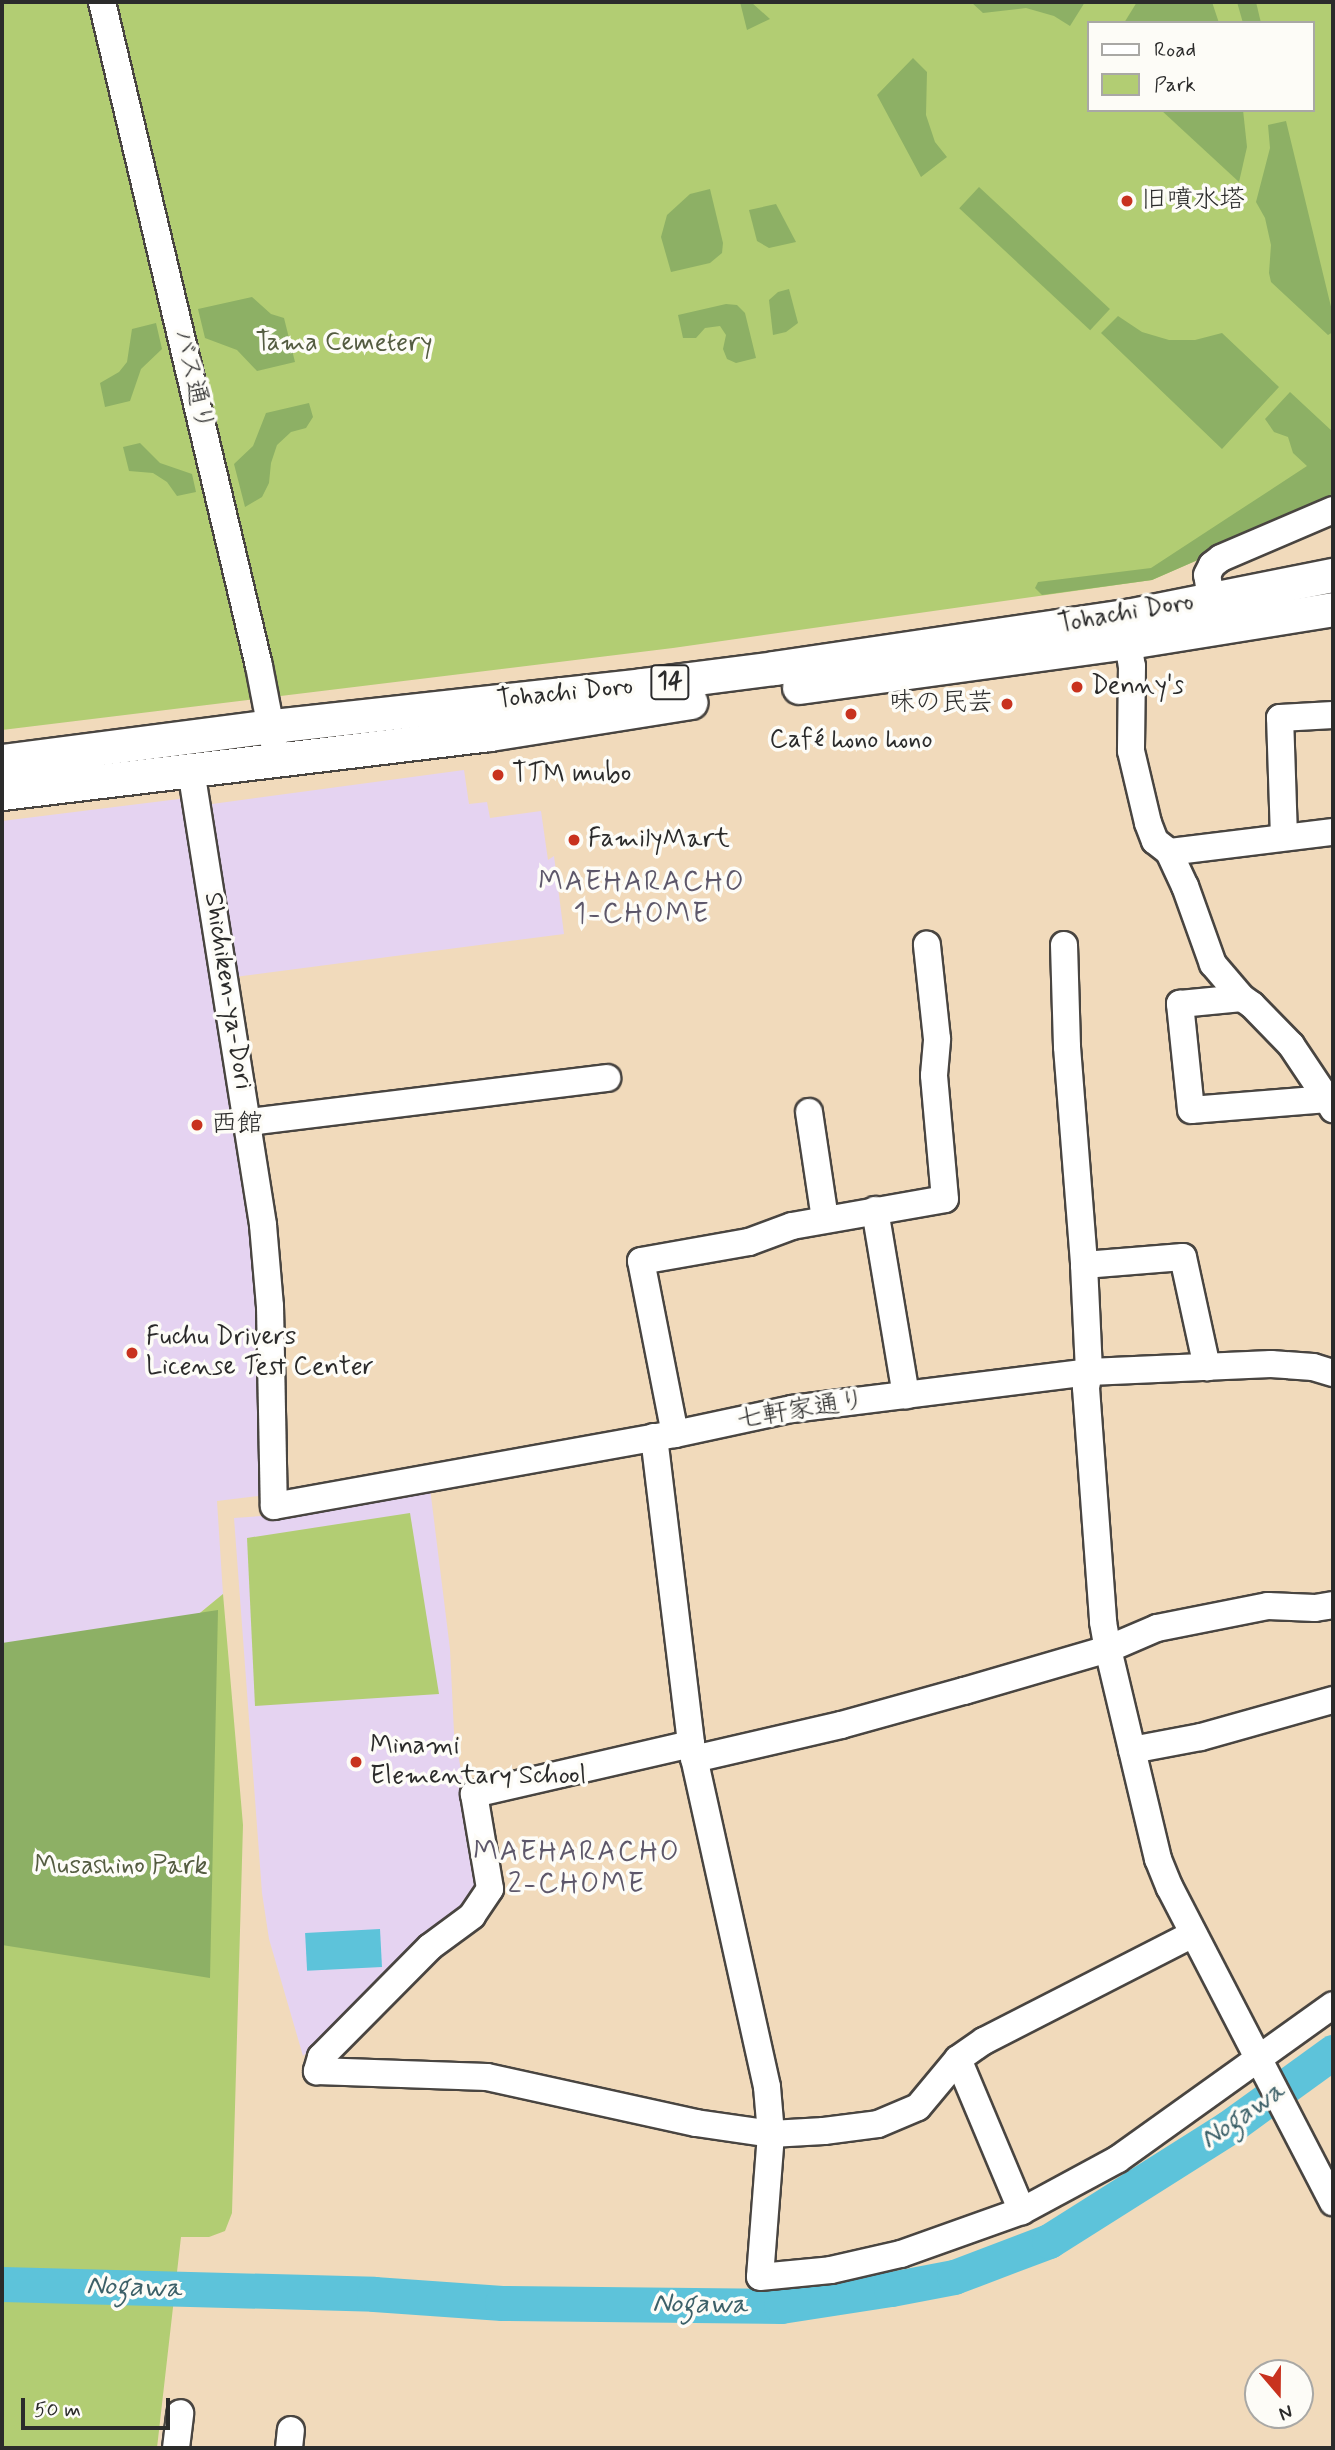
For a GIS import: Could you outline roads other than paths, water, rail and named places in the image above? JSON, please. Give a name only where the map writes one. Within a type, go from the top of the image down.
[{"type":"main road","name":"Tohachi Doro","points":[[2,761],[271,726],[642,685],[1127,617],[1333,575]]},
{"type":"main road","name":"Tohachi Doro","points":[[2,793],[489,734],[588,716],[1128,642],[1333,609]]},
{"type":"main road","points":[[39,756],[131,758],[192,750],[203,758],[198,769]]},
{"type":"street","name":"バス通り","points":[[102,2],[271,726],[276,759]]},
{"type":"street","points":[[1211,599],[1207,575],[1212,565],[1221,558],[1333,510]]},
{"type":"street","points":[[1128,642],[1132,666],[1133,767],[1154,841],[1169,852],[1191,899],[1213,964],[1242,998],[1291,1045],[1330,1104]]},
{"type":"street","points":[[1284,837],[1280,718],[1333,715]]},
{"type":"street","name":"Shichiken-ya-Dori","points":[[198,769],[263,1225],[270,1306],[274,1506]]},
{"type":"street","points":[[1169,852],[1333,832]]},
{"type":"street","points":[[928,945],[937,1039],[934,1075],[945,1199],[825,1219],[792,1226],[749,1242],[641,1261],[665,1435],[692,1752],[767,2087],[772,2134],[760,2277],[831,2270],[901,2254],[1022,2211],[1118,2160],[1333,2005]]},
{"type":"street","points":[[1064,945],[1067,1047],[1084,1265],[1090,1453],[1108,1649],[1158,1859],[1193,1934],[1299,2132],[1333,2202]]},
{"type":"street","points":[[1242,998],[1180,1003],[1191,1110],[1330,1104]]},
{"type":"street","points":[[249,1122],[607,1078]]},
{"type":"street","points":[[809,1112],[825,1219]]},
{"type":"street","points":[[875,1210],[906,1395]]},
{"type":"street","points":[[1084,1265],[1183,1257],[1207,1367]]},
{"type":"street","name":"七軒家通り","points":[[274,1506],[665,1435],[792,1409],[1089,1373],[1271,1364],[1333,1373]]},
{"type":"street","points":[[1193,1934],[984,2041],[958,2059],[918,2107],[878,2124],[824,2132],[772,2134],[696,2123],[487,2077],[317,2071],[321,2057],[430,1947],[472,1916],[490,1889],[474,1794],[841,1725],[1108,1649],[1157,1628],[1268,1606],[1315,1608],[1333,1605]]},
{"type":"street","points":[[1132,1749],[1201,1737],[1333,1700]]},
{"type":"street","points":[[958,2059],[1022,2211]]},
{"type":"street","points":[[176,2448],[180,2413]]},
{"type":"water","points":[[380,1929],[382,1967],[307,1971],[305,1933]]},
{"type":"waterway","name":"Nogawa","points":[[2,2284],[374,2294],[502,2303],[781,2306],[891,2289],[954,2277],[1049,2241],[1228,2128],[1333,2052]]},
{"type":"place","name":"旧噴水塔","points":[[1127,201]]},
{"type":"place","name":"Denny's","points":[[1077,687]]},
{"type":"place","name":"味の民芸","points":[[1007,704]]},
{"type":"place","name":"Café hono hono","points":[[851,714]]},
{"type":"place","name":"TTM mubo","points":[[498,775]]},
{"type":"place","name":"FamilyMart","points":[[574,840]]},
{"type":"place","name":"西館","points":[[197,1125]]},
{"type":"place","name":"Fuchu Drivers License Test Center","points":[[132,1353]]},
{"type":"place","name":"Minami Elementary School","points":[[356,1762]]},
{"type":"district","name":"MAEHARACHO 1-CHOME","points":[[642,899]]},
{"type":"district","name":"MAEHARACHO 2-CHOME","points":[[577,1869]]},
{"type":"park label","name":"Tama Cemetery","points":[[344,344]]},
{"type":"park label","name":"Musashino Park","points":[[121,1867]]}]
